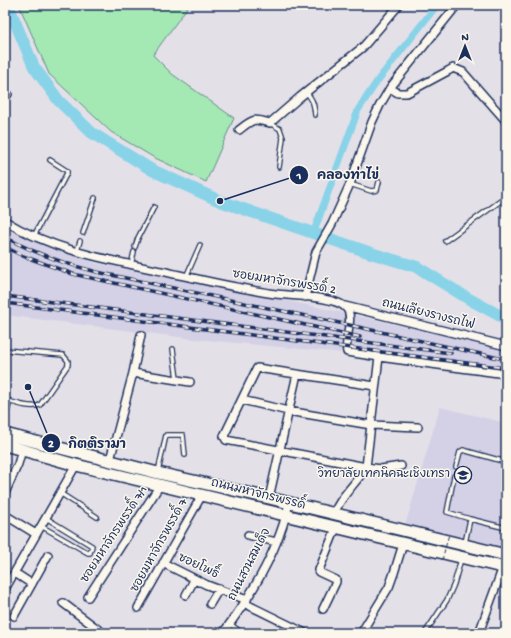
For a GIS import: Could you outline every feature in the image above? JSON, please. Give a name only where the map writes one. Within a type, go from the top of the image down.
[{"type":"main road","name":"ถนนมหาจักรพรรดิ์","points":[[5,434],[158,473],[506,555]]},
{"type":"main road","name":"ถนนมหาจักรพรรดิ์","points":[[5,445],[76,465],[505,568]]},
{"type":"street","points":[[239,130],[252,120],[256,119],[270,123],[306,92],[363,47],[399,5]]},
{"type":"street","points":[[304,297],[316,252],[339,209],[350,184],[372,122],[380,105],[390,88],[456,5]]},
{"type":"street","points":[[390,88],[398,93],[407,93],[453,68],[458,69],[471,80],[506,121]]},
{"type":"street","name":"ซอยมหาจักรพรรดิ์ 2","points":[[5,221],[34,236],[76,252],[254,291],[331,300],[345,306],[349,310],[346,348],[348,352],[379,357]]},
{"type":"street","name":"ถนนเลียงรางรถไฟ","points":[[345,306],[506,346]]},
{"type":"street","points":[[110,460],[133,373],[141,335]]},
{"type":"street","points":[[334,514],[336,506],[361,477],[366,467],[379,357],[506,374]]},
{"type":"street","points":[[376,386],[257,368],[224,436],[225,439],[366,467],[386,469],[400,466]]},
{"type":"street","points":[[133,373],[190,382]]},
{"type":"street","points":[[268,498],[297,374]]},
{"type":"street","points":[[242,400],[288,411],[371,425],[418,427]]},
{"type":"street","points":[[5,493],[18,464],[22,450]]},
{"type":"street","points":[[5,589],[76,465]]},
{"type":"street","name":"ซอยมหาจักรพรรดิ์ 7/1","points":[[88,597],[160,485]]},
{"type":"street","name":"ซอยมหาจักรพรรดิ์ 7","points":[[138,608],[202,495]]},
{"type":"street","name":"ถนนสวนสมเด็จ","points":[[223,633],[246,601],[276,542],[286,516],[289,503]]},
{"type":"street","points":[[5,515],[36,534]]},
{"type":"street","points":[[323,609],[336,581],[319,572],[319,570],[336,528]]},
{"type":"street","points":[[248,535],[276,542]]},
{"type":"street","points":[[360,633],[389,587],[403,544]]},
{"type":"street","points":[[14,616],[48,555]]},
{"type":"street","name":"ซอยโพธิ์","points":[[163,563],[207,585],[246,601],[305,633]]},
{"type":"street","points":[[479,633],[505,568]]},
{"type":"street","points":[[15,573],[32,584]]},
{"type":"street","points":[[186,595],[193,582],[196,580],[207,585]]},
{"type":"street","points":[[210,604],[219,589]]},
{"type":"street","points":[[63,603],[103,633]]},
{"type":"lane","points":[[306,92],[314,104],[315,115]]},
{"type":"lane","points":[[270,123],[280,129],[283,138],[279,167]]},
{"type":"lane","points":[[34,236],[67,173],[67,171],[50,160]]},
{"type":"lane","points":[[350,184],[371,191],[377,190],[380,182]]},
{"type":"lane","points":[[445,241],[506,197]]},
{"type":"lane","points":[[83,233],[95,198]]},
{"type":"lane","points":[[135,247],[154,207]]},
{"type":"lane","points":[[76,252],[80,241]]},
{"type":"lane","points":[[186,277],[200,245]]},
{"type":"lane","points":[[131,265],[134,252]]},
{"type":"lane","points":[[173,349],[177,380]]},
{"type":"lane","points":[[5,350],[63,355],[68,361],[68,367],[40,405],[35,407],[5,400]]},
{"type":"lane","points":[[5,419],[10,402]]},
{"type":"lane","points":[[158,473],[166,435],[183,435],[185,455]]},
{"type":"lane","points":[[456,467],[460,452],[463,450],[506,462]]},
{"type":"lane","points":[[454,476],[446,512],[506,528]]},
{"type":"lane","points":[[60,493],[97,517]]},
{"type":"lane","points":[[41,526],[90,553],[92,546],[46,518]]},
{"type":"lane","points":[[464,545],[470,519]]},
{"type":"lane","points":[[425,633],[447,600],[454,584],[461,558]]},
{"type":"lane","points":[[230,624],[242,633]]},
{"type":"path","points":[[442,560],[449,534]]},
{"type":"shaded area","points":[[5,226],[16,234],[95,263],[312,306],[506,349],[506,372],[397,358],[195,339],[5,315]]},
{"type":"shaded area","name":"วิทยาลัยเทคนิคฉะเชิงเทรา","points":[[440,407],[506,423],[506,550],[405,526]]},
{"type":"green space","points":[[19,5],[189,5],[153,55],[172,74],[234,118],[206,182],[153,157],[111,132],[49,74]]},
{"type":"waterway","points":[[8,5],[34,67],[59,101],[92,133],[152,170],[220,201],[374,254],[417,267],[469,299],[506,319]]},
{"type":"waterway","points":[[313,234],[358,110],[378,80],[437,5]]},
{"type":"railway","points":[[5,237],[50,258],[97,272],[499,358]]},
{"type":"railway","points":[[5,247],[23,256],[73,274],[360,337]]},
{"type":"railway","points":[[5,296],[451,353]]},
{"type":"railway","points":[[5,303],[506,368]]},
{"type":"place","name":"คลองท่าไข่","points":[[220,201]]},
{"type":"place","name":"กิตติรามา","points":[[28,387]]},
{"type":"place","name":"วิทยาลัยเทคนิคฉะเชิงเทรา","points":[[463,475]]}]
